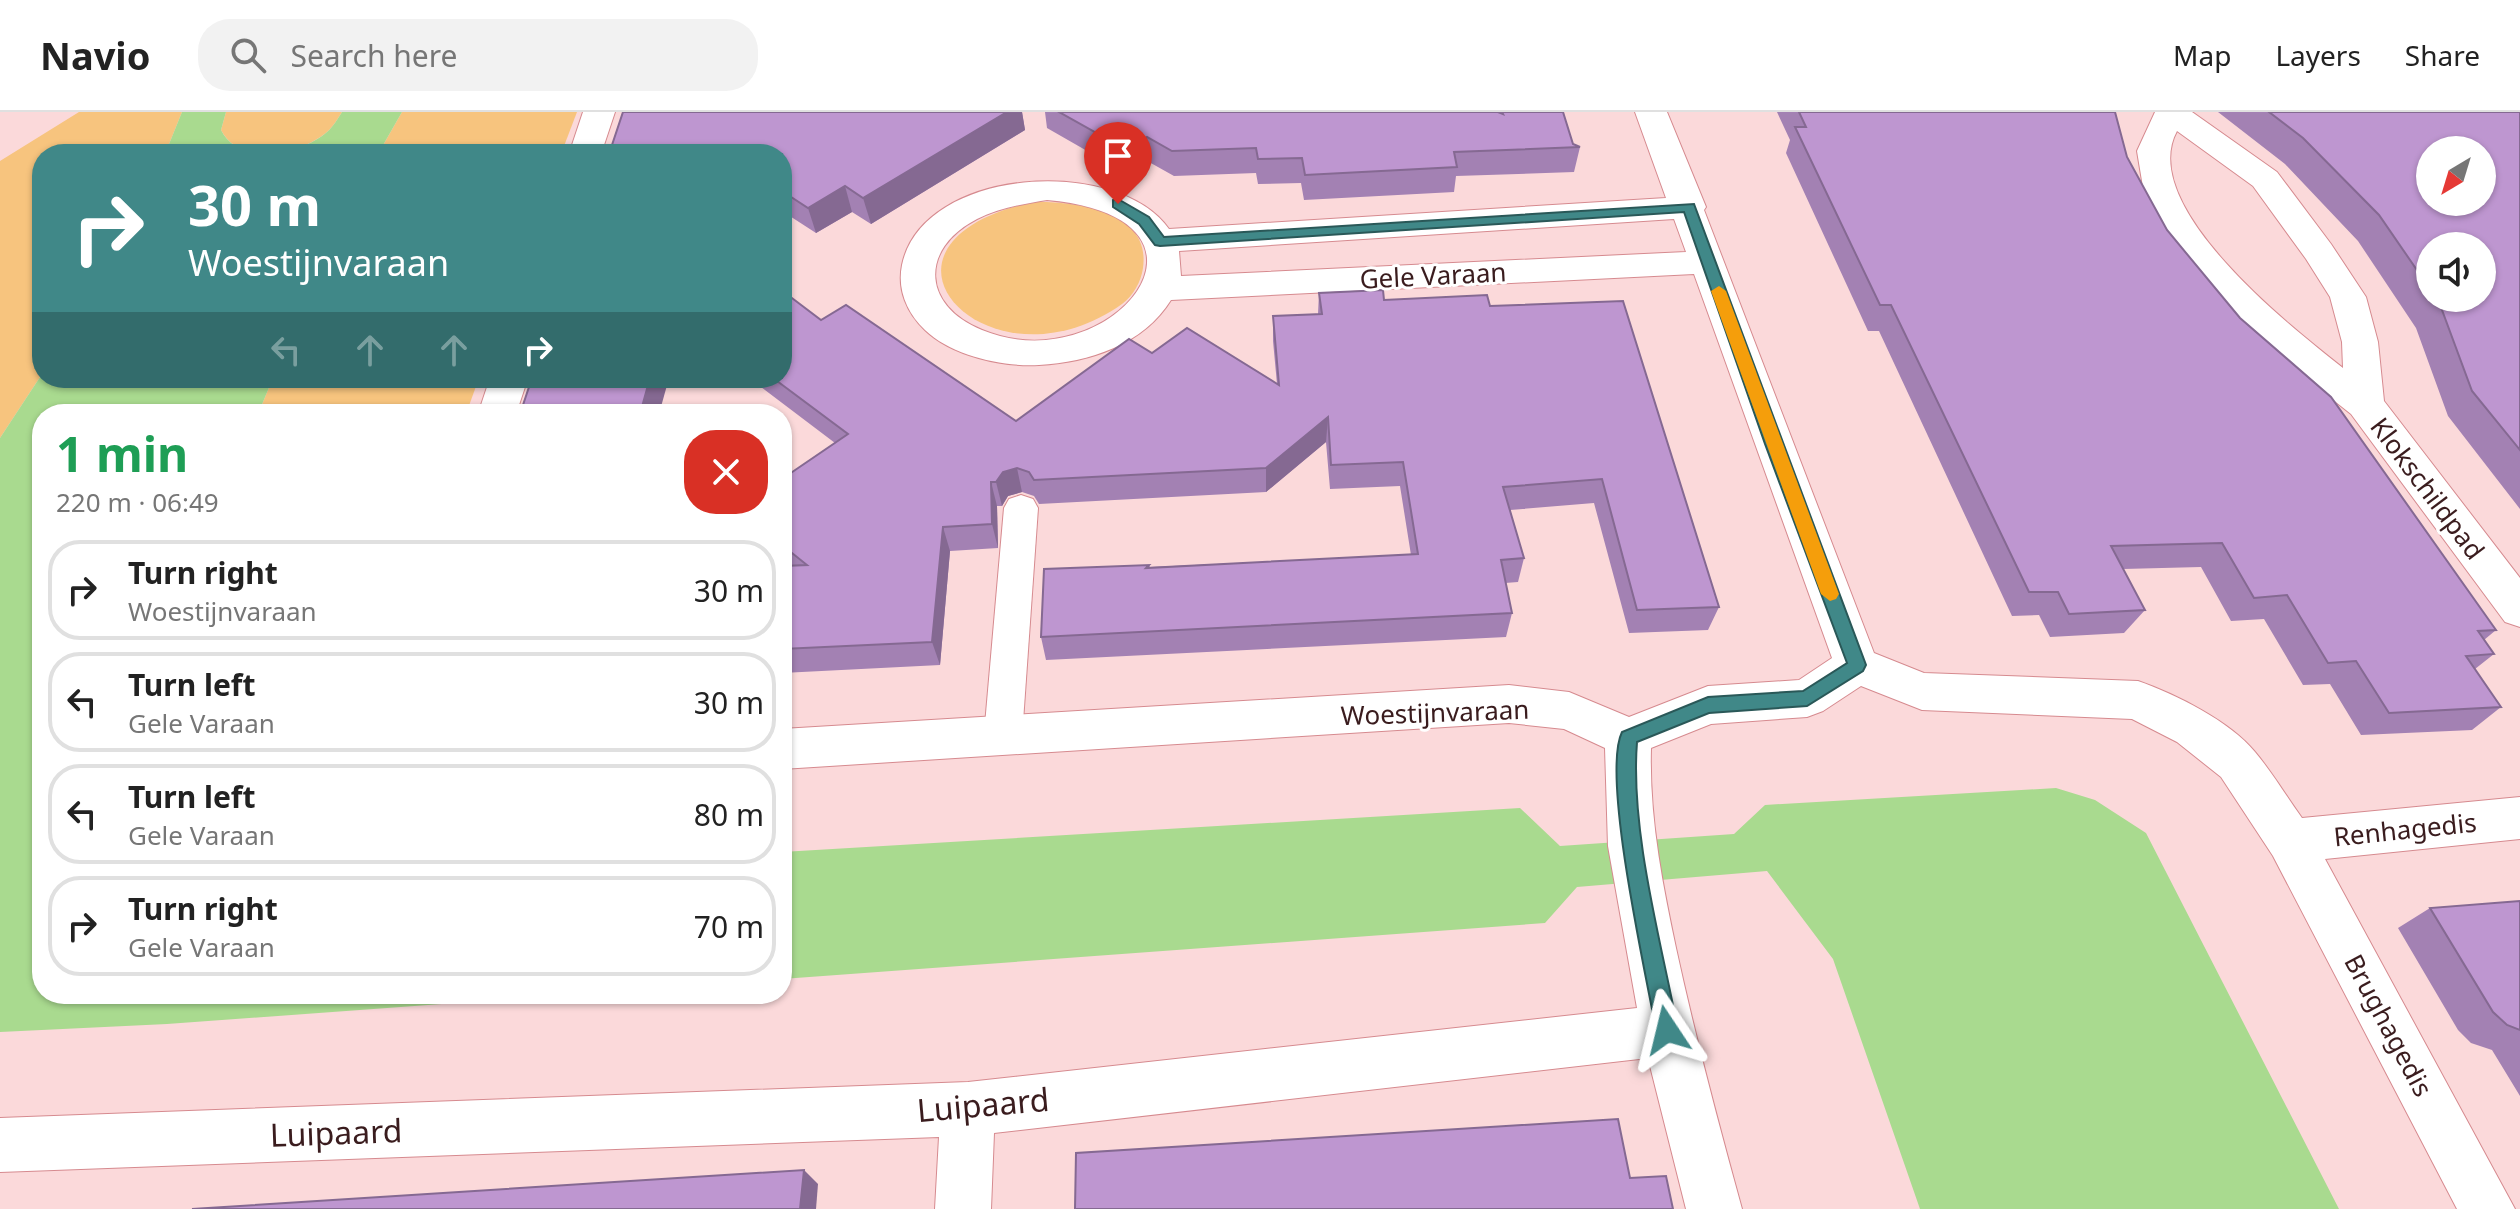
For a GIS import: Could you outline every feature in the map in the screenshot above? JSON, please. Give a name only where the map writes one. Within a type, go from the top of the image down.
[{"type":"street","points":[[588,144],[599,112]]},
{"type":"street","points":[[1651,112],[1689,207],[1857,665],[1922,691],[2138,700],[2193,728],[2237,763],[2290,841]]},
{"type":"street","name":"Klokschildpad","points":[[2365,404],[2360,342],[2348,297],[2319,252],[2265,179],[2171,112],[2152,148],[2160,189],[2190,246],[2244,306],[2316,368],[2365,404],[2520,610]]},
{"type":"street","points":[[1047,190],[1096,196],[1118,204],[1144,221],[1160,241],[1165,269],[1158,289],[1134,320],[1102,339],[1062,350],[1018,352],[977,345],[944,328],[923,305],[917,278],[924,251],[943,227],[973,207],[1008,195],[1047,190]]},
{"type":"street","name":"Gele Varaan","points":[[1160,241],[1689,207]]},
{"type":"street","name":"Gele Varaan","points":[[1158,289],[1708,262]]},
{"type":"street","points":[[1714,1209],[1667,1030],[1628,815],[1628,737],[1708,705],[1807,698],[1857,665]]},
{"type":"street","name":"Woestijnvaraan","points":[[792,748],[1509,704],[1569,711],[1628,737]]},
{"type":"street","name":"Renhagedis","points":[[2290,841],[2520,818]]},
{"type":"street","name":"Brughagedis","points":[[2290,841],[2487,1209]]},
{"type":"street","name":"Luipaard","points":[[0,1145],[968,1109],[1667,1030]]},
{"type":"street","points":[[963,1209],[968,1109]]},
{"type":"lane","points":[[1003,736],[1021,508]]},
{"type":"shaded area","points":[[79,112],[182,112],[169,144],[32,144],[33,388],[0,438],[0,161]]},
{"type":"shaded area","points":[[182,112],[226,112],[221,130],[234,144],[169,144]]},
{"type":"shaded area","points":[[226,112],[342,112],[329,130],[306,144],[234,144],[221,130]]},
{"type":"shaded area","points":[[342,112],[402,112],[384,144],[307,144],[329,130]]},
{"type":"shaded area","points":[[402,112],[577,112],[565,144],[384,144]]},
{"type":"shaded area","points":[[1033,202],[1088,207],[1123,221],[1135,233],[1142,248],[1143,268],[1136,288],[1126,301],[1072,329],[1025,334],[985,325],[956,304],[942,278],[947,249],[976,222]]},
{"type":"shaded area","points":[[33,388],[269,388],[262,404],[32,404],[32,1004],[442,1004],[167,1024],[0,1032],[0,438]]},
{"type":"shaded area","points":[[269,388],[475,388],[470,404],[262,404]]},
{"type":"shaded area","points":[[2056,788],[2095,800],[2146,833],[2339,1209],[1920,1209],[1833,959],[1767,871],[1577,887],[1545,923],[792,978],[792,851],[1520,808],[1560,846],[1734,834],[1765,805]]},
{"type":"building","points":[[623,112],[1007,112],[863,198],[845,186],[808,208],[792,198],[792,144],[612,144]]},
{"type":"building","points":[[1059,112],[1563,112],[1573,144],[1580,147],[1454,152],[1457,167],[1305,175],[1302,158],[1258,159],[1256,148],[1172,151],[1147,137],[1127,150]]},
{"type":"building","points":[[1799,112],[2115,112],[2127,157],[2167,230],[2240,318],[2331,397],[2496,630],[2478,631],[2494,654],[2466,656],[2501,707],[2389,713],[2356,661],[2328,663],[2287,595],[2254,598],[2222,543],[2111,546],[2145,610],[2069,614],[2058,592],[2029,592],[1891,305],[1880,305],[1795,127],[1806,127]]},
{"type":"building","points":[[2269,112],[2520,112],[2520,450],[2472,391],[2443,312],[2496,312],[2496,232],[2416,232],[2416,269],[2379,215],[2303,138]]},
{"type":"building","points":[[1383,290],[1384,300],[1487,295],[1490,306],[1623,301],[1719,607],[1637,610],[1602,479],[1503,487],[1524,558],[1501,560],[1512,613],[1041,637],[1044,569],[1149,565],[1146,568],[1418,554],[1403,462],[1331,465],[1328,417],[1266,468],[1034,480],[1029,472],[1017,468],[1003,472],[996,482],[991,482],[992,524],[943,527],[932,642],[792,649],[792,566],[807,565],[792,553],[792,472],[848,434],[786,388],[792,388],[792,298],[821,320],[846,305],[1016,421],[1129,339],[1152,353],[1187,328],[1279,385],[1273,316],[1322,314],[1319,293]]},
{"type":"building","points":[[529,388],[647,388],[643,404],[523,404]]},
{"type":"building","points":[[2520,901],[2520,1030],[2507,1025],[2493,1012],[2430,908]]},
{"type":"building","points":[[1618,1119],[1630,1178],[1666,1176],[1673,1209],[1075,1209],[1076,1153]]},
{"type":"building","points":[[804,1170],[800,1209],[192,1209]]},
{"type":"slow traffic","points":[[1719,291],[1830,594]]},
{"type":"route","points":[[1118,204],[1144,221],[1160,241],[1689,207],[1773,444],[1857,665],[1807,698],[1708,705],[1628,737],[1628,815],[1667,1030]]}]
